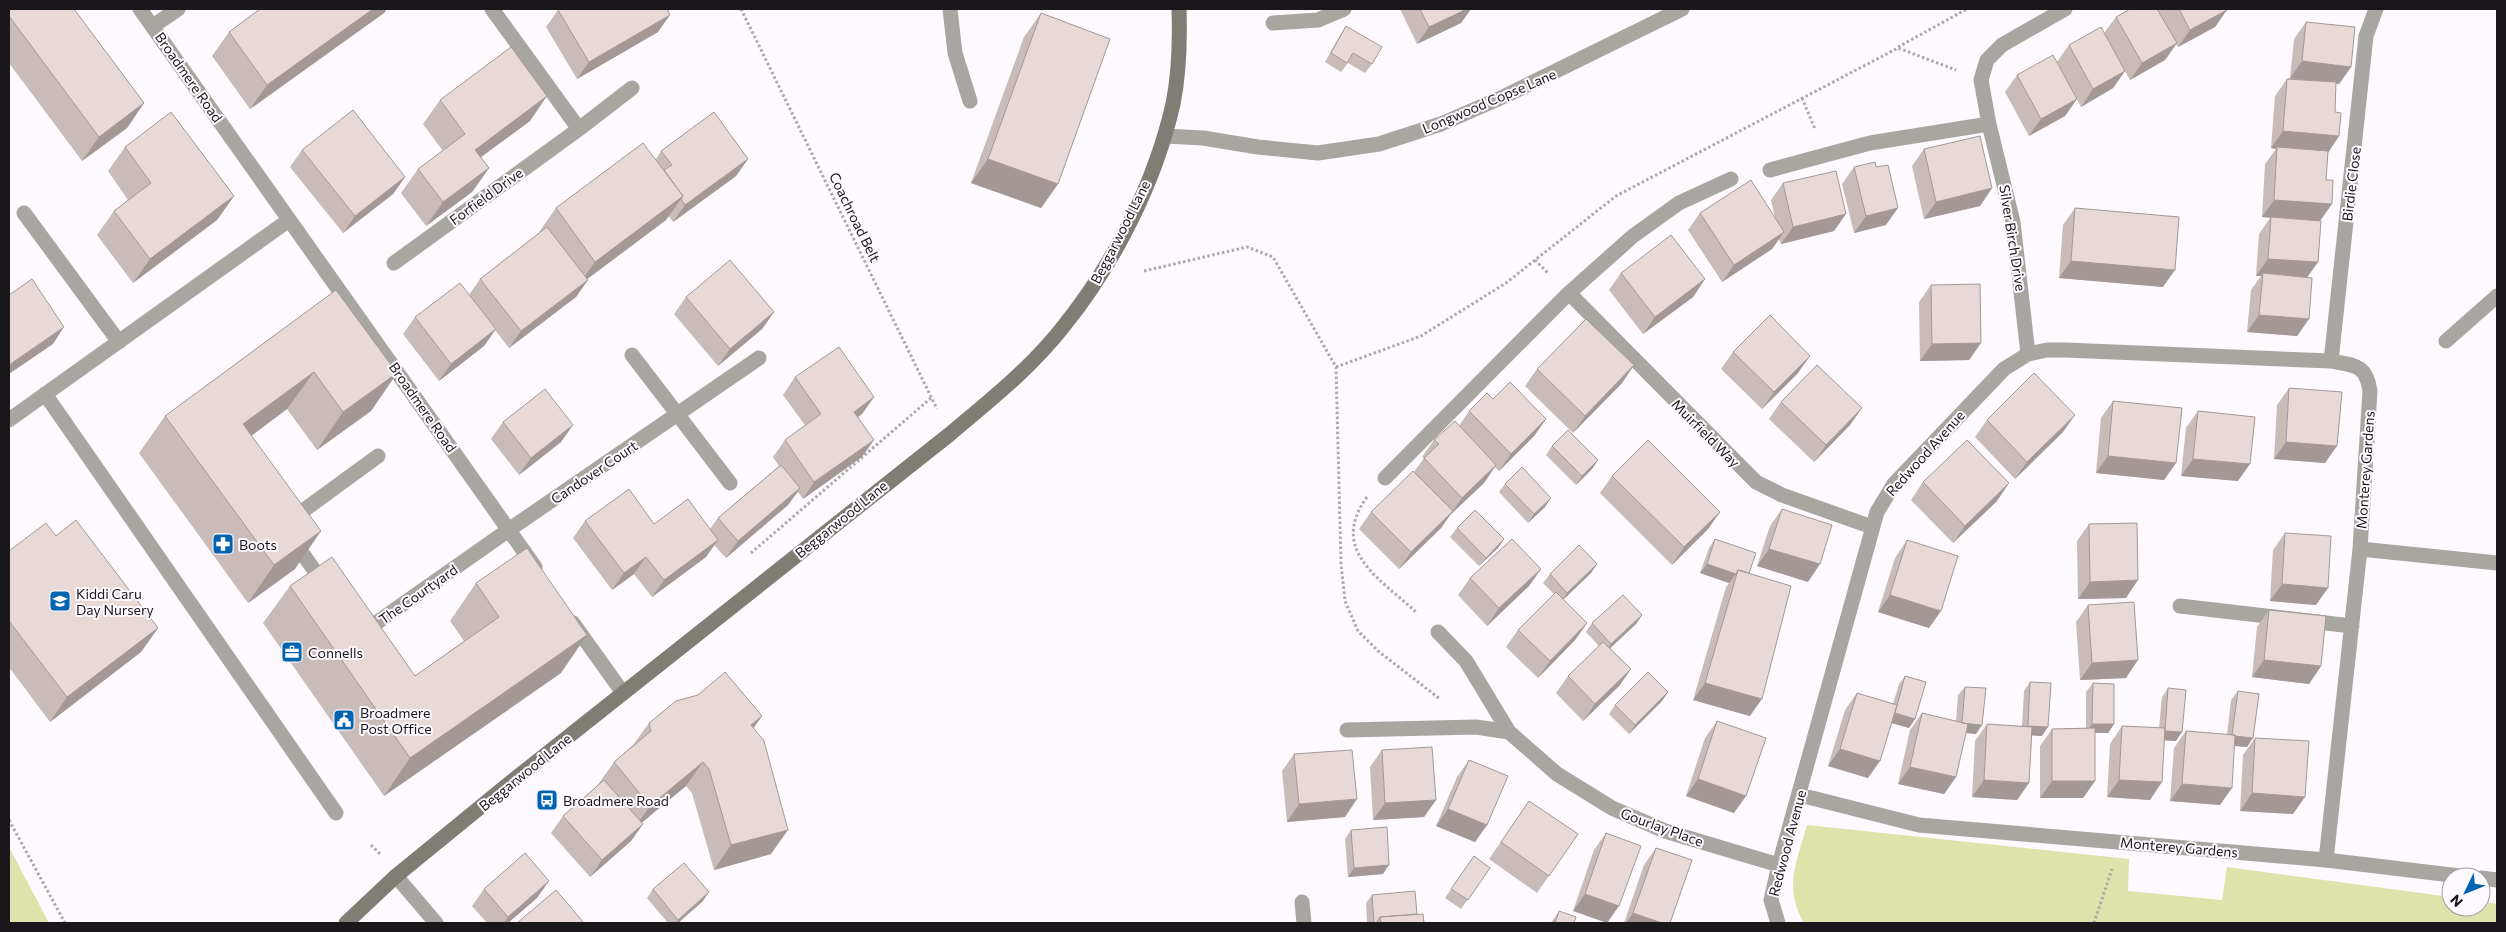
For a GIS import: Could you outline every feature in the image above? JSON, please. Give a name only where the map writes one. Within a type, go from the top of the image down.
[{"type":"street","name":"Broadmere Road","points":[[140,9],[510,529],[543,579]]},
{"type":"street","points":[[153,26],[178,9]]},
{"type":"street","points":[[492,9],[579,129]]},
{"type":"street","points":[[950,9],[954,53],[970,101]]},
{"type":"street","name":"Beggarwood Lane","points":[[346,923],[396,876],[950,434],[1032,362],[1063,328],[1094,285],[1134,212],[1165,136],[1173,101],[1179,9]]},
{"type":"street","points":[[1273,23],[1318,20],[1344,9]]},
{"type":"street","name":"Longwood Copse Lane","points":[[1165,136],[1203,138],[1258,147],[1318,152],[1379,144],[1441,124],[1505,96],[1682,9]]},
{"type":"street","name":"Silver Birch Drive","points":[[2028,354],[2013,222],[1980,80],[1987,60],[2002,44],[2065,9]]},
{"type":"street","name":"Birdie Close","points":[[2331,361],[2366,36],[2376,9]]},
{"type":"street","name":"Forfield Drive","points":[[394,263],[579,129],[632,88]]},
{"type":"street","points":[[1770,170],[1870,143],[1989,124]]},
{"type":"street","points":[[1385,478],[1569,293],[1634,236],[1679,203],[1731,179]]},
{"type":"street","points":[[24,213],[119,342]]},
{"type":"street","points":[[9,420],[289,220]]},
{"type":"street","name":"Muirfield Way","points":[[1569,293],[1734,462],[1756,482],[1782,495],[1872,527]]},
{"type":"street","points":[[2446,341],[2497,296]]},
{"type":"street","name":"Redwood Avenue","points":[[1778,923],[1771,900],[1779,865],[1800,795],[1877,512],[1894,484],[2004,369],[2028,354],[2047,350],[2331,361],[2360,367],[2368,377],[2370,391]]},
{"type":"street","points":[[632,355],[730,483]]},
{"type":"street","name":"Candover Court","points":[[510,529],[759,358]]},
{"type":"street","name":"Monterey Gardens","points":[[1800,795],[1919,825],[2326,860],[2360,549],[2370,391]]},
{"type":"street","points":[[45,394],[336,813]]},
{"type":"street","points":[[332,595],[282,526],[378,456]]},
{"type":"street","name":"The Courtyard","points":[[349,619],[360,634],[510,529]]},
{"type":"street","name":"Monterey Gardens","points":[[2360,549],[2497,563]]},
{"type":"street","points":[[2180,606],[2352,626]]},
{"type":"street","points":[[565,612],[623,693]]},
{"type":"street","name":"Gourlay Place","points":[[1438,632],[1466,660],[1509,732],[1557,774],[1612,808],[1665,831],[1779,865]]},
{"type":"street","points":[[1347,730],[1476,727],[1509,732]]},
{"type":"street","points":[[2326,860],[2441,874]]},
{"type":"street","points":[[396,876],[436,923]]},
{"type":"street","points":[[1302,902],[1304,923]]},
{"type":"path","name":"Coachroad Belt","points":[[741,9],[950,434]]},
{"type":"path","points":[[1898,48],[1967,9]]},
{"type":"path","points":[[1144,272],[1247,247],[1273,257],[1336,367],[1340,564],[1345,601],[1358,631],[1378,651],[1476,727]]},
{"type":"path","points":[[746,557],[931,398]]},
{"type":"path","points":[[1385,478],[1366,497],[1357,511],[1352,530],[1355,548],[1364,563],[1438,632]]},
{"type":"path","points":[[9,820],[64,923]]},
{"type":"path","points":[[2094,923],[2121,841]]},
{"type":"path","points":[[371,845],[380,855]]},
{"type":"green space","points":[[1807,825],[2129,859],[2128,891],[2222,900],[2227,867],[2441,896],[2441,917],[2491,917],[2491,903],[2497,904],[2497,923],[1804,923],[1794,898],[1793,886],[1796,863]]},
{"type":"green space","points":[[9,847],[49,923],[9,923]]},
{"type":"building","points":[[9,9],[74,9],[144,103],[99,137],[9,16]]},
{"type":"building","points":[[260,9],[373,9],[267,85],[229,32]]},
{"type":"building","points":[[559,9],[667,9],[670,15],[589,62]]},
{"type":"building","points":[[1420,9],[1467,9],[1429,27]]},
{"type":"building","points":[[2130,9],[2157,9],[2177,43],[2142,63],[2116,17]]},
{"type":"building","points":[[2179,9],[2226,9],[2227,10],[2190,30]]},
{"type":"building","points":[[1041,13],[1110,39],[1058,184],[988,159]]},
{"type":"building","points":[[2306,22],[2355,27],[2351,67],[2302,61]]},
{"type":"building","points":[[1346,26],[1382,47],[1372,64],[1353,53],[1347,63],[1331,53]]},
{"type":"building","points":[[2101,27],[2125,71],[2093,89],[2069,45]]},
{"type":"building","points":[[511,47],[547,96],[475,150],[489,168],[443,202],[418,169],[465,134],[440,100]]},
{"type":"building","points":[[2053,55],[2077,99],[2041,119],[2017,75]]},
{"type":"building","points":[[2287,79],[2336,82],[2335,112],[2341,113],[2339,136],[2283,131]]},
{"type":"building","points":[[353,110],[405,177],[355,216],[302,150]]},
{"type":"building","points":[[171,112],[234,196],[150,259],[114,211],[151,183],[125,147]]},
{"type":"building","points":[[714,112],[748,159],[685,205],[681,199],[683,196],[664,170],[672,165],[661,151]]},
{"type":"building","points":[[1980,136],[1992,188],[1936,202],[1924,149]]},
{"type":"building","points":[[643,143],[683,196],[595,262],[556,208]]},
{"type":"building","points":[[2277,147],[2328,151],[2326,180],[2333,180],[2332,204],[2274,200]]},
{"type":"building","points":[[1875,162],[1876,167],[1888,165],[1898,208],[1866,216],[1854,167]]},
{"type":"building","points":[[1836,171],[1846,214],[1793,227],[1783,183]]},
{"type":"building","points":[[1751,180],[1784,232],[1734,265],[1700,213]]},
{"type":"building","points":[[2075,208],[2179,217],[2175,270],[2071,261]]},
{"type":"building","points":[[2271,217],[2321,221],[2318,262],[2268,259]]},
{"type":"building","points":[[547,227],[588,280],[521,331],[480,279]]},
{"type":"building","points":[[1671,235],[1705,279],[1655,317],[1621,273]]},
{"type":"building","points":[[730,260],[774,312],[730,349],[686,297]]},
{"type":"building","points":[[2263,273],[2312,278],[2309,319],[2259,315]]},
{"type":"building","points":[[32,279],[64,327],[9,365],[9,295]]},
{"type":"building","points":[[460,283],[496,329],[451,364],[415,317]]},
{"type":"building","points":[[1980,284],[1981,343],[1932,344],[1931,285]]},
{"type":"building","points":[[336,290],[397,373],[343,412],[314,372],[243,424],[321,531],[274,565],[165,416]]},
{"type":"building","points":[[1770,315],[1810,356],[1774,392],[1733,352]]},
{"type":"building","points":[[1586,319],[1634,365],[1585,416],[1537,369]]},
{"type":"building","points":[[839,347],[874,397],[854,412],[874,440],[814,482],[785,440],[821,414],[795,377]]},
{"type":"building","points":[[1817,365],[1862,408],[1826,445],[1781,402]]},
{"type":"building","points":[[2034,373],[2075,415],[2027,462],[1987,420]]},
{"type":"building","points":[[1510,382],[1546,419],[1511,454],[1469,411],[1487,393],[1493,399]]},
{"type":"building","points":[[2289,388],[2342,392],[2337,446],[2286,442]]},
{"type":"building","points":[[545,389],[573,425],[531,458],[503,422]]},
{"type":"building","points":[[2113,401],[2182,408],[2176,463],[2108,456]]},
{"type":"building","points":[[2198,411],[2255,417],[2250,464],[2193,459]]},
{"type":"building","points":[[1455,421],[1496,465],[1462,498],[1424,458],[1439,444],[1434,440]]},
{"type":"building","points":[[1568,430],[1598,460],[1582,476],[1552,446]]},
{"type":"building","points":[[1648,440],[1720,512],[1684,547],[1612,476]]},
{"type":"building","points":[[1967,440],[2009,483],[1965,526],[1923,482]]},
{"type":"building","points":[[781,465],[800,488],[738,541],[718,518]]},
{"type":"building","points":[[1522,467],[1551,498],[1534,514],[1505,484]]},
{"type":"building","points":[[1413,471],[1453,511],[1411,552],[1371,512]]},
{"type":"building","points":[[629,489],[654,524],[688,499],[718,540],[664,580],[646,557],[624,573],[585,521]]},
{"type":"building","points":[[1782,509],[1832,525],[1820,564],[1769,549]]},
{"type":"building","points":[[1475,510],[1504,539],[1486,558],[1457,528]]},
{"type":"building","name":"Kiddi Caru Day Nursery","points":[[76,520],[158,628],[67,697],[9,621],[9,551],[46,523],[56,536]]},
{"type":"building","points":[[2137,523],[2138,580],[2090,582],[2089,524]]},
{"type":"building","points":[[2285,533],[2331,536],[2328,588],[2282,584]]},
{"type":"building","points":[[1512,539],[1541,569],[1499,608],[1470,578]]},
{"type":"building","points":[[1715,539],[1756,553],[1749,573],[1738,570],[1736,574],[1707,564]]},
{"type":"building","points":[[1907,540],[1958,556],[1941,611],[1890,595]]},
{"type":"building","points":[[1579,545],[1597,564],[1567,593],[1550,574]]},
{"type":"building","points":[[527,548],[587,635],[410,758],[290,586],[332,557],[415,676],[499,617],[476,583]]},
{"type":"building","points":[[1738,570],[1791,586],[1762,699],[1705,683]]},
{"type":"building","points":[[1556,592],[1587,623],[1550,661],[1518,630]]},
{"type":"building","points":[[1623,595],[1642,615],[1611,644],[1592,623]]},
{"type":"building","points":[[2134,602],[2138,660],[2092,663],[2088,605]]},
{"type":"building","points":[[2269,610],[2326,616],[2321,666],[2264,660]]},
{"type":"building","points":[[1603,642],[1631,669],[1595,704],[1568,676]]},
{"type":"building","points":[[725,672],[762,716],[751,725],[764,741],[788,830],[731,845],[709,769],[703,762],[650,806],[614,762],[651,731],[649,723],[676,701],[698,695]]},
{"type":"building","points":[[1648,672],[1668,692],[1635,725],[1615,705]]},
{"type":"building","points":[[1905,676],[1926,682],[1915,719],[1895,713]]},
{"type":"building","points":[[2030,682],[2051,683],[2048,727],[2028,726]]},
{"type":"building","points":[[2093,683],[2114,684],[2114,724],[2092,724]]},
{"type":"building","points":[[1965,687],[1986,688],[1982,725],[1962,723]]},
{"type":"building","points":[[2168,688],[2186,690],[2182,732],[2165,731]]},
{"type":"building","points":[[2238,691],[2259,694],[2253,738],[2232,735]]},
{"type":"building","points":[[1857,693],[1897,705],[1880,761],[1840,749]]},
{"type":"building","points":[[1922,713],[1968,724],[1956,777],[1910,767]]},
{"type":"building","points":[[1717,721],[1766,738],[1746,796],[1698,779]]},
{"type":"building","points":[[1987,724],[2032,727],[2029,783],[1984,780]]},
{"type":"building","points":[[2122,726],[2165,728],[2162,782],[2119,780]]},
{"type":"building","points":[[2095,728],[2095,781],[2052,781],[2052,729]]},
{"type":"building","points":[[2186,731],[2235,735],[2232,788],[2182,784]]},
{"type":"building","points":[[2255,738],[2309,741],[2305,797],[2252,793]]},
{"type":"building","points":[[1432,747],[1436,800],[1385,803],[1382,750]]},
{"type":"building","points":[[1352,750],[1357,799],[1299,804],[1294,754]]},
{"type":"building","points":[[1469,760],[1508,776],[1487,825],[1448,809]]},
{"type":"building","points":[[604,780],[643,824],[602,860],[563,816]]},
{"type":"building","points":[[1529,801],[1578,834],[1549,876],[1501,842]]},
{"type":"building","points":[[1387,827],[1389,865],[1354,868],[1351,830]]},
{"type":"building","points":[[1606,833],[1641,846],[1619,906],[1585,894]]},
{"type":"building","points":[[1656,848],[1692,860],[1670,923],[1662,923],[1633,913]]},
{"type":"building","points":[[525,853],[549,881],[508,917],[484,889]]},
{"type":"building","points":[[1474,856],[1490,868],[1468,900],[1451,889]]},
{"type":"building","points":[[684,863],[709,892],[678,920],[653,889]]},
{"type":"building","points":[[556,890],[584,923],[517,923]]},
{"type":"building","points":[[1415,891],[1417,914],[1380,917],[1374,923],[1372,895]]},
{"type":"building","points":[[1559,911],[1576,917],[1574,923],[1555,923]]},
{"type":"building","points":[[1423,914],[1424,923],[1381,923],[1380,917]]},
{"type":"place","name":"Boots","points":[[223,544]]},
{"type":"place","name":"Kiddi Caru Day Nursery","points":[[60,601]]},
{"type":"place","name":"Connells","points":[[292,652]]},
{"type":"place","name":"Broadmere Post Office","points":[[344,720]]},
{"type":"place","name":"Broadmere Road","points":[[547,800]]}]
